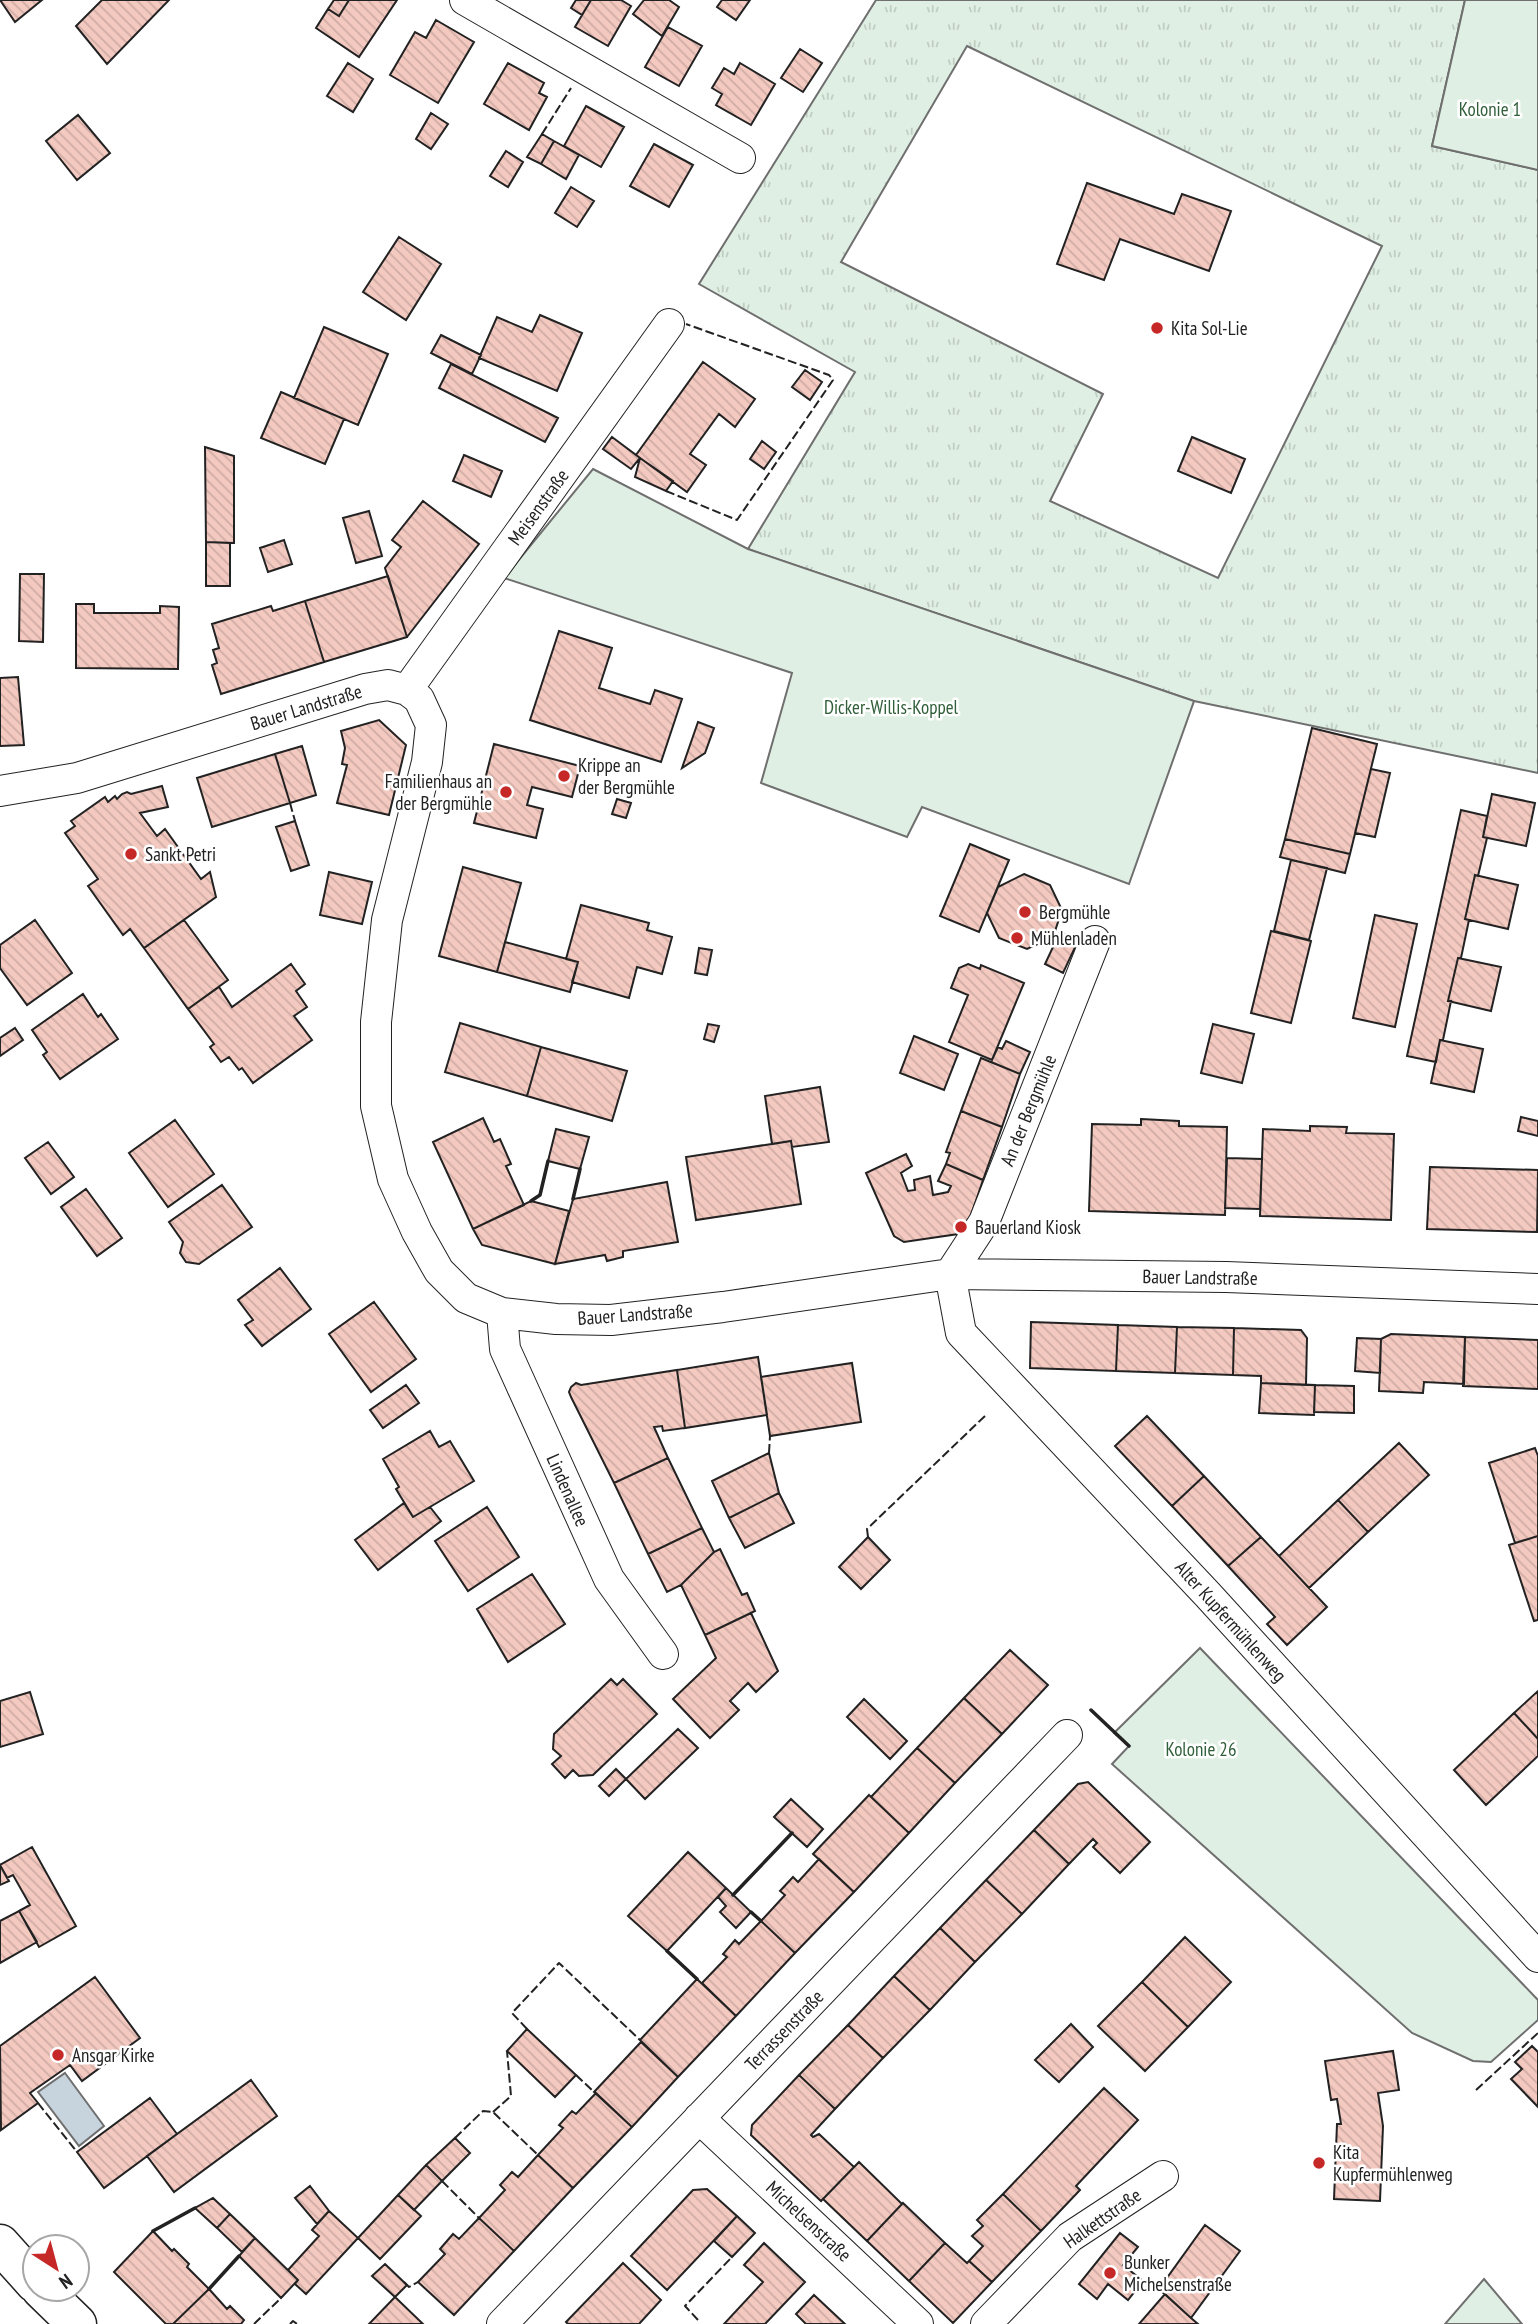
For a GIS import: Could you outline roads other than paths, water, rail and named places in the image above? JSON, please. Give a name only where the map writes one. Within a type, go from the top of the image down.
[{"type":"main road","points":[[0,2244],[21,2267]]},
{"type":"main road","points":[[55,2303],[77,2324]]},
{"type":"street","points":[[465,0],[740,158]]},
{"type":"street","name":"Meisenstraße","points":[[407,690],[669,324]]},
{"type":"street","name":"Bauer Landstraße","points":[[0,791],[77,778],[365,688],[388,685],[407,690],[419,699],[431,725],[427,762],[387,920],[376,1022],[376,1106],[393,1178],[439,1271],[466,1298],[502,1313],[556,1319],[611,1320],[723,1307],[950,1274],[1226,1277],[1538,1289]]},
{"type":"street","name":"An der Bergmühle","points":[[950,1274],[984,1222],[1095,941]]},
{"type":"street","name":"Alter Kupfermühlenweg","points":[[950,1274],[961,1333],[1208,1595],[1538,1957]]},
{"type":"street","name":"Lindenallee","points":[[502,1313],[505,1349],[609,1579],[663,1654]]},
{"type":"street","name":"Terrassenstraße","points":[[502,2324],[1067,1735]]},
{"type":"street","name":"Michelsenstraße","points":[[699,2118],[919,2324]]},
{"type":"street","name":"Halkettstraße","points":[[986,2324],[1070,2237],[1163,2176]]},
{"type":"place","name":"Kita Sol-Lie","points":[[1157,328]]},
{"type":"place","name":"Krippe an der Bergmühle","points":[[564,776]]},
{"type":"place","name":"Familienhaus an der Bergmühle","points":[[506,792]]},
{"type":"place","name":"Sankt Petri","points":[[131,854]]},
{"type":"place","name":"Bergmühle","points":[[1025,912]]},
{"type":"place","name":"Mühlenladen","points":[[1017,938]]},
{"type":"place","name":"Bauerland Kiosk","points":[[961,1227]]},
{"type":"place","name":"Ansgar Kirke","points":[[58,2055]]},
{"type":"place","name":"Kita Kupfermühlenweg","points":[[1319,2163]]},
{"type":"place","name":"Bunker Michelsenstraße","points":[[1110,2273]]},
{"type":"park label","name":"Kolonie 1","points":[[1490,109]]},
{"type":"park label","name":"Dicker-Willis-Koppel","points":[[891,707]]},
{"type":"park label","name":"Kolonie 26","points":[[1201,1749]]}]
